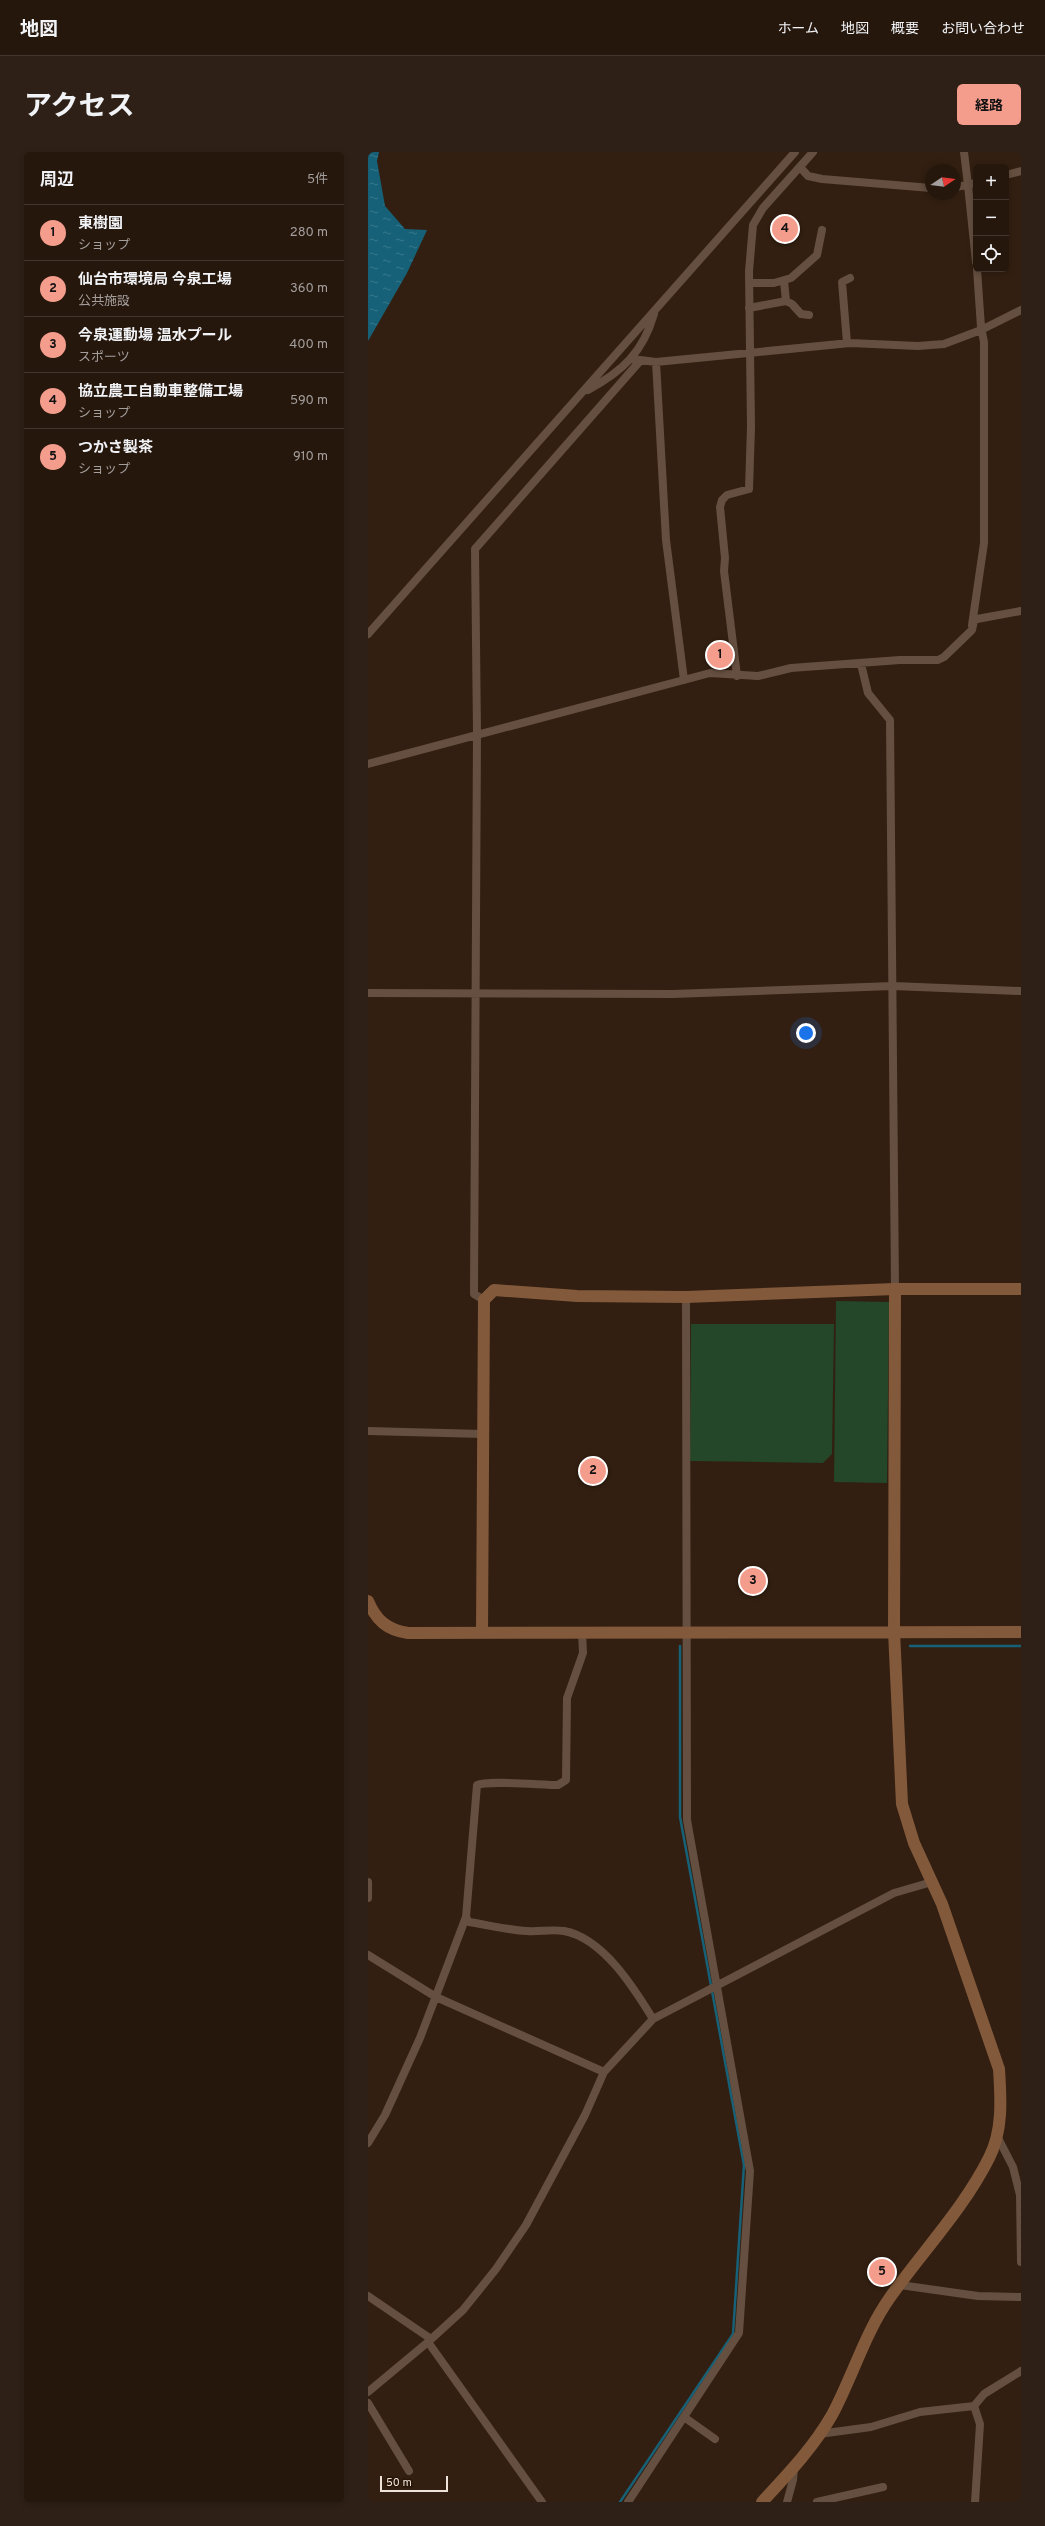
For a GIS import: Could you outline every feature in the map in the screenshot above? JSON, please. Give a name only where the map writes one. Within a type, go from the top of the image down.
[{"type":"street","points":[[368,634],[655,312],[795,152]]},
{"type":"street","points":[[736,676],[724,571],[725,558],[720,507],[722,500],[727,495],[749,489],[749,283],[753,225],[763,208],[813,152]]},
{"type":"street","points":[[964,152],[972,184],[975,236]]},
{"type":"street","points":[[800,167],[808,176],[822,179],[925,188]]},
{"type":"street","points":[[1009,174],[1021,171]]},
{"type":"street","points":[[961,186],[972,184]]},
{"type":"street","points":[[749,283],[784,281],[817,255],[822,230]]},
{"type":"street","points":[[972,630],[984,543],[984,342],[981,330],[976,272]]},
{"type":"street","points":[[847,343],[842,282],[850,278]]},
{"type":"street","points":[[784,281],[786,301]]},
{"type":"street","points":[[749,308],[786,301],[792,304],[801,314],[809,315]]},
{"type":"street","points":[[582,394],[636,360],[656,362],[847,343],[918,346],[944,344],[981,330],[1021,310]]},
{"type":"street","points":[[484,1300],[474,1294],[477,734],[475,549],[636,360],[650,329],[655,312]]},
{"type":"street","points":[[656,362],[666,540],[684,680]]},
{"type":"street","points":[[368,764],[710,673],[736,676],[758,676],[791,668],[900,660],[938,660],[944,657],[972,630],[974,621],[977,619],[1021,611]]},
{"type":"street","points":[[762,2502],[807,2454],[832,2415],[872,2327],[891,2296],[974,2184],[990,2158],[997,2136],[1001,2098],[999,2069],[942,1904],[914,1843],[902,1804],[894,1631],[895,1289],[890,720],[868,693],[861,664]]},
{"type":"street","points":[[368,993],[674,994],[893,986],[1021,991]]},
{"type":"street","points":[[482,1633],[484,1300],[494,1290],[577,1296],[686,1297],[895,1289],[1021,1289]]},
{"type":"street","points":[[628,2502],[740,2333],[750,2171],[712,1988],[687,1820],[686,1297]]},
{"type":"street","points":[[368,1431],[483,1434]]},
{"type":"street","points":[[368,1601],[372,1612],[383,1625],[394,1631],[408,1633],[482,1633],[582,1636],[687,1632],[1021,1632]]},
{"type":"street","points":[[368,2143],[385,2115],[420,2038],[466,1917],[477,1786],[483,1782],[558,1785],[566,1780],[567,1698],[582,1654],[582,1636]]},
{"type":"street","points":[[368,1882],[368,1898]]},
{"type":"street","points":[[368,2393],[463,2310],[496,2269],[526,2225],[585,2115],[604,2072],[654,2019],[894,1893],[932,1882]]},
{"type":"street","points":[[466,1917],[469,1922],[527,1931],[565,1931],[577,1936],[596,1947],[629,1979],[654,2019]]},
{"type":"street","points":[[368,1955],[436,1997],[604,2072]]},
{"type":"street","points":[[997,2136],[1013,2168],[1020,2195],[1021,2262]]},
{"type":"street","points":[[900,2285],[978,2296],[1021,2297]]},
{"type":"street","points":[[368,2296],[429,2340],[542,2502]]},
{"type":"street","points":[[820,2434],[871,2427],[920,2412],[974,2406],[984,2394],[1021,2371]]},
{"type":"street","points":[[368,2403],[409,2471]]},
{"type":"street","points":[[974,2406],[980,2424],[975,2502]]},
{"type":"street","points":[[684,2418],[715,2439]]},
{"type":"street","points":[[787,2502],[793,2480],[794,2468]]},
{"type":"street","points":[[816,2502],[883,2487]]},
{"type":"green space","points":[[836,1301],[889,1302],[887,1483],[834,1482]]},
{"type":"green space","points":[[691,1324],[834,1324],[832,1454],[823,1463],[690,1461]]},
{"type":"water","points":[[368,152],[379,152],[377,161],[385,206],[405,229],[427,230],[407,273],[368,341]]},
{"type":"waterway","points":[[620,2502],[733,2334],[744,2165],[680,1817],[680,1646]]},
{"type":"waterway","points":[[910,1646],[1021,1646]]},
{"type":"place","name":"協立農工自動車整備工場","points":[[785,229]]},
{"type":"place","name":"東樹園","points":[[720,655]]},
{"type":"place","name":"仙台市環境局 今泉工場","points":[[593,1471]]},
{"type":"place","name":"今泉運動場 温水プール","points":[[753,1581]]},
{"type":"place","name":"つかさ製茶","points":[[882,2272]]}]
